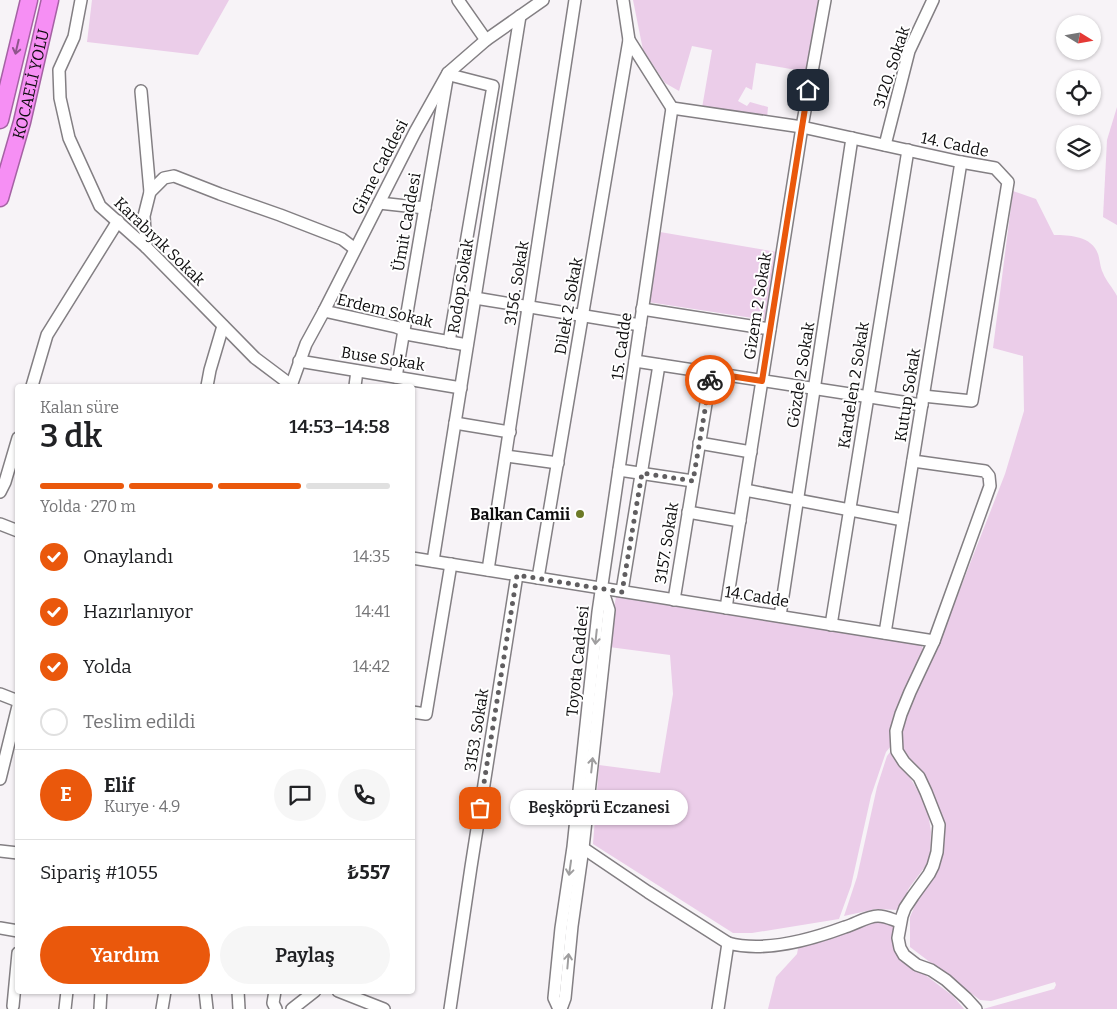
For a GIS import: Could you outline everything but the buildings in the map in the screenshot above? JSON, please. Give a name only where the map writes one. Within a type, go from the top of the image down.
[{"type":"highway","points":[[0,120],[29,0]]},
{"type":"highway","name":"KOCAELİ YOLU","points":[[0,198],[22,122],[50,0]]},
{"type":"street","name":"Karabıyık Sokak","points":[[81,0],[74,37],[59,70],[60,98],[69,138],[100,206],[146,247],[255,358],[288,384]]},
{"type":"street","points":[[458,0],[467,5],[486,40]]},
{"type":"street","name":"Girne Caddesi","points":[[292,384],[306,344],[448,73],[486,40],[543,0]]},
{"type":"street","name":"3156. Sokak","points":[[488,570],[576,0]]},
{"type":"street","points":[[623,0],[629,40],[672,108]]},
{"type":"street","name":"Gizem 2 Sokak","points":[[726,608],[802,127],[825,0]]},
{"type":"street","name":"3120. Sokak","points":[[884,145],[910,51],[933,0]]},
{"type":"street","name":"Rodop Sokak","points":[[433,562],[520,16]]},
{"type":"street","name":"Dilek 2 Sokak","points":[[538,578],[629,40]]},
{"type":"street","points":[[448,73],[493,86],[449,342]]},
{"type":"street","name":"Ümit Caddesi","points":[[396,377],[448,73]]},
{"type":"street","points":[[141,91],[150,192],[144,216],[146,247]]},
{"type":"street","name":"14. Cadde","points":[[672,108],[802,127],[995,168],[1008,182],[972,402],[923,400]]},
{"type":"street","name":"15. Cadde","points":[[602,588],[672,108]]},
{"type":"street","name":"Gözde 2 Sokak","points":[[780,616],[852,138]]},
{"type":"street","name":"Kardelen 2 Sokak","points":[[830,625],[908,150]]},
{"type":"street","name":"Kutup Sokak","points":[[885,633],[961,162]]},
{"type":"street","points":[[150,192],[164,178],[174,176],[342,239],[355,249]]},
{"type":"street","points":[[379,203],[424,208]]},
{"type":"street","points":[[33,384],[47,335],[118,221]]},
{"type":"street","points":[[475,298],[640,325]]},
{"type":"street","points":[[642,309],[770,329]]},
{"type":"street","name":"Erdem Sokak","points":[[324,311],[396,326],[404,330],[406,334],[467,345]]},
{"type":"street","points":[[207,384],[224,326]]},
{"type":"street","name":"Buse Sokak","points":[[299,361],[396,377],[409,383],[461,388]]},
{"type":"street","points":[[635,361],[868,397],[923,400]]},
{"type":"street","points":[[622,592],[659,365]]},
{"type":"street","points":[[354,384],[357,370]]},
{"type":"street","name":"3157. Sokak","points":[[674,600],[711,373]]},
{"type":"street","points":[[455,423],[510,432]]},
{"type":"street","points":[[699,443],[751,452]]},
{"type":"street","points":[[0,492],[15,448]]},
{"type":"street","points":[[506,456],[558,463]]},
{"type":"street","points":[[913,462],[985,471],[989,476],[990,486],[934,641],[901,714],[896,731],[897,751],[904,762],[919,777],[939,825],[937,852],[929,874],[905,908],[900,922],[898,938],[900,948],[917,965],[932,970],[946,980],[976,1009]]},
{"type":"street","points":[[619,470],[693,481]]},
{"type":"street","points":[[745,490],[903,520]]},
{"type":"street","points":[[688,512],[740,521]]},
{"type":"street","points":[[0,524],[15,530]]},
{"type":"street","name":"14.Cadde","points":[[415,559],[934,641]]},
{"type":"street","points":[[415,712],[426,714],[451,564]]},
{"type":"street","name":"3153. Sokak","points":[[450,1009],[517,575]]},
{"type":"street","name":"Toyota Caddesi","points":[[560,1009],[554,998],[561,928],[578,847],[602,588]]},
{"type":"street","points":[[0,694],[15,700]]},
{"type":"street","points":[[0,779],[15,718]]},
{"type":"street","points":[[578,847],[728,943],[740,946],[761,948],[785,944],[845,928],[871,917],[886,917],[900,922]]},
{"type":"street","points":[[0,851],[15,853]]},
{"type":"street","points":[[0,928],[15,930]]},
{"type":"street","points":[[718,1009],[728,943]]},
{"type":"street","points":[[13,1006],[15,985]]},
{"type":"street","points":[[65,1009],[67,994]]},
{"type":"street","points":[[100,1009],[101,994]]},
{"type":"street","points":[[162,1009],[164,994]]},
{"type":"street","points":[[205,994],[207,1009]]},
{"type":"street","points":[[238,994],[239,1009]]},
{"type":"street","points":[[274,994],[273,1003],[276,1009]]},
{"type":"street","points":[[292,1009],[311,994]]},
{"type":"street","points":[[346,994],[384,1009]]},
{"type":"shaded area","points":[[92,0],[229,0],[198,55],[87,42]]},
{"type":"shaded area","points":[[633,0],[821,0],[808,72],[756,63],[752,90],[746,87],[738,101],[747,106],[750,102],[768,107],[767,118],[702,108],[712,50],[692,46],[679,91],[665,83],[643,50]]},
{"type":"shaded area","points":[[1117,107],[1117,225],[1103,217],[1107,140]]},
{"type":"shaded area","points":[[1013,191],[1036,199],[1054,235],[1073,236],[1091,243],[1098,254],[1104,276],[1117,296],[1117,1009],[983,1009],[1054,989],[1055,982],[991,1001],[980,1000],[910,947],[910,917],[925,882],[939,824],[898,745],[904,718],[948,620],[1005,474],[1024,411],[1023,356],[993,348]]},
{"type":"shaded area","points":[[660,232],[777,252],[766,320],[648,302]]},
{"type":"shaded area","points":[[616,597],[921,644],[924,651],[891,746],[886,752],[871,796],[851,886],[839,919],[752,933],[733,933],[593,844],[599,765],[660,773],[673,694],[670,655],[609,647]]},
{"type":"shaded area","points":[[891,751],[894,751],[927,806],[931,832],[930,860],[909,888],[897,910],[876,909],[844,916],[857,877],[877,787],[887,756]]},
{"type":"shaded area","points":[[893,917],[903,958],[953,996],[964,1009],[768,1009],[776,977],[797,954],[800,938]]},
{"type":"way so far","points":[[480,808],[517,575],[622,592],[642,473],[693,481],[710,380]]},
{"type":"place","name":"Balkan Camii","points":[[580,514]]},
{"type":"place","name":"Beşköprü Eczanesi","points":[[480,808]]},
{"type":"route","points":[[710,380],[711,373],[762,381],[808,90]]}]
